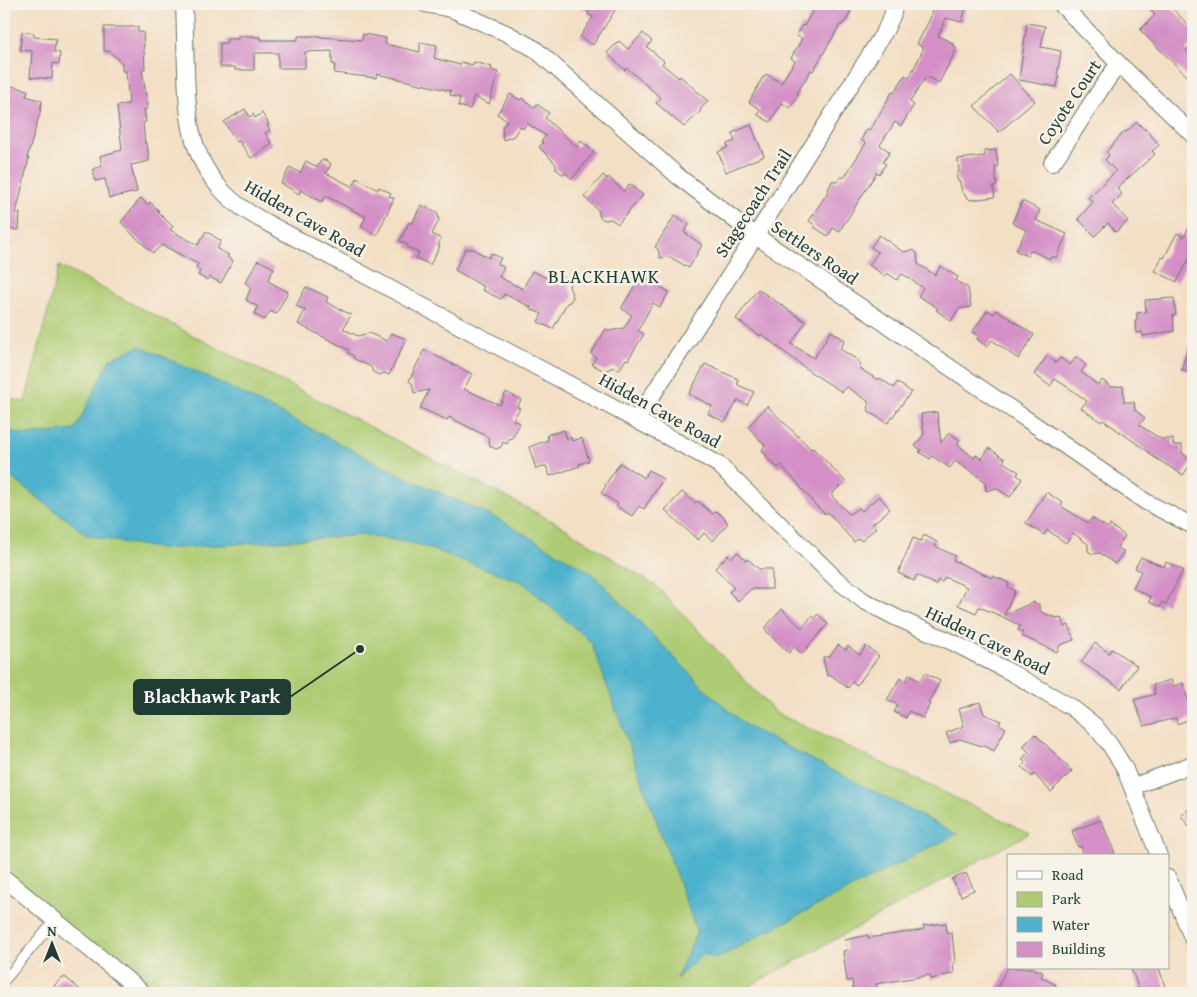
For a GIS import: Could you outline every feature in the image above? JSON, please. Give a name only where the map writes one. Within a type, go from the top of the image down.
[{"type":"street","name":"Hidden Cave Road","points":[[184,4],[187,105],[191,135],[206,169],[230,199],[250,214],[271,226],[719,465],[836,579],[864,601],[969,651],[1071,706],[1094,725],[1124,767],[1159,854]]},
{"type":"street","name":"Settlers Road","points":[[425,4],[450,9],[506,33],[535,49],[680,178],[756,236],[1146,502],[1193,526]]},
{"type":"street","name":"Stagecoach Trail","points":[[637,420],[885,31],[895,4]]},
{"type":"street","points":[[1061,4],[1119,64],[1193,135]]},
{"type":"street","name":"Coyote Court","points":[[1052,162],[1069,139],[1107,78],[1119,64]]},
{"type":"street","points":[[1132,787],[1193,764]]},
{"type":"street","points":[[4,878],[143,993]]},
{"type":"street","points":[[1170,883],[1193,940]]},
{"type":"lane","points":[[4,980],[55,920]]},
{"type":"green space","points":[[59,266],[560,525],[656,586],[776,713],[1030,833],[737,993],[143,993],[4,878],[4,398],[25,402]]},
{"type":"water","points":[[140,346],[227,386],[405,477],[500,520],[592,573],[707,691],[748,727],[957,834],[716,959],[703,954],[676,979],[697,932],[591,642],[522,582],[417,544],[363,535],[164,549],[114,541],[87,535],[4,472],[4,430],[27,435],[75,430],[110,359]]},
{"type":"building","points":[[575,4],[619,4],[593,45],[580,37],[593,17],[588,14],[589,12]]},
{"type":"building","points":[[817,4],[854,4],[847,19],[840,25],[813,71],[811,70],[790,108],[782,103],[770,122],[758,115],[760,109],[749,102],[766,74],[781,83],[795,61],[791,58],[802,39],[796,35],[802,25],[804,26]]},
{"type":"building","points":[[934,4],[967,4],[962,22],[946,18],[938,36],[953,43],[952,45],[957,48],[939,83],[926,76],[910,102],[914,105],[901,126],[895,122],[880,145],[890,152],[883,162],[886,164],[879,174],[877,172],[839,232],[833,228],[828,236],[814,227],[815,225],[809,221],[829,190],[833,180],[837,182],[841,176],[844,178],[866,143],[861,140],[867,129],[869,130],[874,124],[892,92],[894,93],[905,75],[909,78],[924,48],[917,44],[930,19]]},
{"type":"building","points":[[1144,4],[1168,4],[1193,30],[1193,43],[1186,50],[1193,57],[1193,82],[1140,30],[1155,15]]},
{"type":"building","points":[[1027,23],[1045,26],[1041,47],[1061,51],[1057,87],[1019,80]]},
{"type":"building","points":[[104,27],[138,27],[138,32],[143,32],[145,69],[142,69],[148,109],[144,109],[146,122],[143,123],[149,161],[131,165],[137,192],[109,198],[105,179],[95,181],[93,169],[102,166],[100,156],[122,150],[117,106],[129,104],[126,71],[122,71],[122,63],[109,51],[104,51]]},
{"type":"building","points":[[22,32],[34,33],[34,37],[56,39],[54,52],[60,53],[59,64],[53,63],[52,79],[30,77],[32,51],[20,50]]},
{"type":"building","points":[[643,33],[652,41],[647,47],[664,61],[662,64],[679,78],[680,76],[708,101],[701,111],[684,127],[656,103],[661,98],[627,68],[625,70],[607,53],[619,41],[628,49]]},
{"type":"building","points":[[363,34],[386,38],[385,44],[420,52],[420,42],[437,45],[434,58],[460,65],[461,62],[473,65],[474,62],[492,67],[491,70],[498,72],[489,104],[474,96],[470,109],[458,106],[460,98],[450,95],[451,91],[377,74],[376,78],[334,73],[335,64],[332,64],[332,51],[305,52],[305,68],[278,68],[278,53],[254,53],[254,70],[235,70],[235,67],[220,67],[220,43],[227,43],[227,39],[238,39],[238,36],[261,37],[261,40],[298,40],[298,36],[320,36],[362,40]]},
{"type":"building","points":[[1010,74],[1035,101],[999,132],[974,106]]},
{"type":"building","points":[[11,86],[28,90],[26,96],[42,101],[27,158],[29,158],[16,213],[20,213],[19,230],[4,229],[4,135],[11,109],[6,108]]},
{"type":"building","points":[[510,94],[520,100],[522,98],[535,108],[537,104],[549,113],[545,118],[577,147],[581,141],[594,152],[572,179],[566,173],[562,174],[556,169],[556,164],[539,147],[543,143],[541,141],[546,136],[527,123],[523,129],[520,126],[514,136],[503,140],[502,128],[507,121],[497,114]]},
{"type":"building","points":[[245,109],[250,117],[253,114],[255,118],[262,113],[269,124],[267,125],[270,130],[265,133],[272,144],[251,158],[239,141],[237,142],[224,122]]},
{"type":"building","points":[[1137,122],[1146,129],[1159,145],[1152,151],[1155,154],[1117,188],[1122,194],[1112,204],[1128,221],[1116,232],[1108,223],[1095,236],[1078,219],[1093,202],[1088,198],[1116,171],[1105,160],[1109,155],[1106,152],[1125,131]]},
{"type":"building","points":[[751,125],[764,156],[726,172],[718,152],[728,147],[727,144],[735,141],[732,133]]},
{"type":"building","points":[[996,150],[998,167],[995,167],[997,186],[993,187],[995,197],[970,200],[962,192],[960,182],[957,180],[959,171],[958,159],[985,156],[985,151]]},
{"type":"building","points":[[325,160],[331,164],[326,173],[353,187],[357,178],[378,190],[379,187],[391,193],[389,196],[394,198],[377,235],[361,226],[366,217],[326,196],[322,202],[301,190],[299,194],[281,183],[290,167],[300,173],[306,161],[317,167],[321,161]]},
{"type":"building","points":[[603,175],[624,191],[629,184],[643,195],[618,224],[611,219],[604,220],[599,216],[599,211],[584,197]]},
{"type":"building","points":[[141,198],[148,205],[150,202],[159,211],[173,227],[170,230],[198,245],[206,231],[221,241],[217,249],[229,255],[227,257],[233,261],[221,283],[209,277],[207,280],[198,275],[200,271],[196,268],[198,264],[162,245],[153,253],[133,235],[121,222]]},
{"type":"building","points":[[1022,201],[1040,210],[1036,220],[1067,234],[1056,258],[1052,256],[1050,259],[1030,250],[1028,256],[1016,251],[1026,230],[1012,223]]},
{"type":"building","points":[[421,205],[437,212],[439,220],[432,234],[441,239],[438,245],[440,246],[430,265],[416,258],[419,253],[400,241],[409,222],[412,224]]},
{"type":"building","points":[[675,215],[689,225],[684,232],[702,245],[689,268],[670,257],[660,258],[658,249],[655,247]]},
{"type":"building","points":[[1193,219],[1193,251],[1177,282],[1155,271],[1177,233],[1184,237]]},
{"type":"building","points":[[879,235],[903,252],[913,250],[917,253],[918,264],[935,275],[941,266],[958,277],[956,281],[968,288],[971,307],[959,309],[951,321],[936,310],[938,308],[918,296],[923,288],[906,276],[902,274],[897,280],[887,273],[885,276],[869,265],[878,252],[871,247]]},
{"type":"building","points":[[466,248],[470,250],[471,248],[489,258],[491,253],[501,258],[498,264],[504,267],[499,277],[523,289],[532,271],[555,282],[558,275],[571,281],[569,286],[573,297],[567,303],[553,329],[538,322],[542,314],[530,309],[531,307],[504,294],[501,299],[482,290],[484,287],[455,270]]},
{"type":"building","points":[[258,260],[274,268],[268,281],[288,292],[276,314],[270,311],[265,320],[254,314],[258,307],[246,300],[251,287],[245,283]]},
{"type":"building","points":[[645,269],[657,276],[653,282],[669,292],[660,307],[653,303],[638,330],[644,334],[628,360],[626,359],[619,370],[614,367],[604,371],[592,364],[596,357],[591,354],[606,329],[610,331],[624,328],[632,315],[622,309],[622,307]]},
{"type":"building","points":[[306,287],[328,297],[326,302],[351,315],[343,329],[358,336],[369,333],[387,341],[391,333],[406,339],[389,375],[384,373],[379,375],[373,372],[371,367],[353,358],[354,356],[348,353],[349,350],[298,324],[305,310],[296,306]]},
{"type":"building","points":[[758,289],[806,322],[791,344],[814,358],[831,331],[845,340],[840,349],[859,361],[858,363],[861,365],[859,368],[878,380],[880,378],[894,388],[897,382],[911,392],[888,423],[869,412],[868,401],[847,387],[842,392],[809,371],[761,334],[760,336],[736,319]]},
{"type":"building","points":[[1174,298],[1176,315],[1173,315],[1174,331],[1143,336],[1142,332],[1136,333],[1135,321],[1137,321],[1137,313],[1146,312],[1145,300]]},
{"type":"building","points":[[988,310],[994,314],[997,310],[1034,335],[1018,359],[992,340],[987,347],[977,339],[979,336],[972,332]]},
{"type":"building","points":[[1193,340],[1193,373],[1181,369]]},
{"type":"building","points":[[424,350],[472,374],[464,389],[500,405],[506,392],[521,400],[517,407],[520,408],[513,420],[520,423],[512,439],[510,438],[507,444],[503,442],[501,447],[496,449],[490,446],[488,437],[449,417],[447,420],[420,408],[429,390],[414,393],[412,383],[409,381]]},
{"type":"building","points":[[1047,356],[1056,363],[1060,358],[1070,365],[1076,357],[1086,365],[1081,372],[1098,385],[1102,380],[1111,387],[1123,386],[1124,402],[1134,402],[1135,410],[1145,418],[1139,425],[1161,439],[1173,439],[1173,445],[1182,445],[1182,453],[1193,461],[1183,475],[1149,454],[1103,420],[1101,422],[1081,408],[1087,401],[1069,388],[1055,379],[1050,386],[1034,374]]},
{"type":"building","points":[[705,364],[738,379],[738,385],[754,392],[747,405],[738,400],[725,422],[708,414],[712,406],[689,394]]},
{"type":"building","points":[[767,406],[811,449],[813,448],[845,481],[831,495],[849,514],[859,508],[862,511],[879,496],[890,509],[872,524],[876,528],[861,541],[859,538],[854,542],[828,512],[825,514],[811,501],[781,465],[778,468],[766,457],[762,450],[765,445],[748,427]]},
{"type":"building","points":[[937,412],[941,443],[949,433],[960,440],[957,444],[974,458],[976,455],[982,459],[989,448],[1005,459],[1003,462],[1019,472],[1017,475],[1022,479],[1010,497],[996,488],[986,491],[985,481],[955,461],[950,468],[932,456],[930,459],[919,452],[921,450],[915,446],[924,434],[921,414]]},
{"type":"building","points":[[564,430],[567,439],[571,437],[572,441],[582,438],[589,461],[550,476],[546,466],[536,469],[529,447],[548,440],[547,435]]},
{"type":"building","points":[[620,463],[644,478],[649,470],[663,479],[644,509],[639,506],[632,516],[616,506],[618,504],[601,493]]},
{"type":"building","points":[[682,492],[695,503],[697,501],[713,514],[716,511],[726,519],[728,523],[713,541],[704,533],[698,540],[665,510]]},
{"type":"building","points":[[1046,492],[1063,503],[1061,506],[1088,523],[1092,518],[1108,528],[1110,525],[1125,536],[1117,547],[1124,552],[1115,564],[1100,553],[1092,554],[1088,551],[1088,544],[1073,533],[1066,543],[1047,530],[1044,535],[1026,523]]},
{"type":"building","points":[[924,535],[937,542],[935,546],[955,556],[953,560],[992,578],[993,576],[1009,583],[1008,587],[1015,591],[1004,615],[1034,602],[1039,605],[1041,612],[1056,618],[1061,617],[1064,627],[1069,625],[1074,640],[1060,645],[1057,652],[1022,636],[1023,633],[1018,630],[1020,626],[1001,616],[979,607],[976,613],[958,605],[967,587],[945,577],[942,582],[938,580],[936,585],[917,575],[914,581],[898,573],[913,538],[921,541]]},
{"type":"building","points":[[738,552],[745,560],[749,560],[759,569],[772,569],[772,589],[751,589],[738,601],[729,592],[734,588],[715,568],[728,555],[731,558]]},
{"type":"building","points":[[1141,557],[1164,567],[1166,562],[1183,570],[1166,604],[1162,602],[1160,607],[1149,602],[1151,597],[1133,588],[1141,571],[1135,568]]},
{"type":"building","points":[[782,609],[802,628],[812,616],[814,618],[818,614],[828,624],[802,654],[794,647],[789,653],[764,629]]},
{"type":"building","points":[[1095,643],[1109,653],[1112,649],[1137,666],[1121,689],[1081,662]]},
{"type":"building","points":[[838,645],[846,650],[848,646],[860,655],[866,646],[879,656],[857,685],[852,682],[848,688],[831,675],[827,676],[823,657],[829,657]]},
{"type":"building","points":[[925,673],[940,681],[928,703],[930,704],[923,718],[909,711],[906,718],[894,712],[898,705],[887,700],[900,678],[906,681],[909,675],[920,681]]},
{"type":"building","points":[[1171,680],[1173,686],[1183,683],[1193,718],[1177,724],[1176,718],[1144,726],[1134,700],[1155,694],[1153,685]]},
{"type":"building","points":[[980,702],[984,714],[1001,721],[999,724],[1006,728],[994,751],[985,746],[960,739],[950,743],[946,733],[964,726],[959,709]]},
{"type":"building","points":[[1035,734],[1072,771],[1051,792],[1034,774],[1032,777],[1022,767],[1026,763],[1022,759],[1029,752],[1023,746]]},
{"type":"building","points":[[1193,805],[1193,831],[1181,816]]},
{"type":"building","points":[[1101,820],[1115,854],[1083,854],[1081,846],[1078,847],[1072,831]]},
{"type":"building","points":[[966,873],[974,890],[961,896],[952,879]]},
{"type":"building","points":[[946,923],[947,933],[952,933],[955,962],[953,963],[954,973],[931,979],[930,975],[876,984],[876,988],[853,990],[852,980],[847,981],[843,951],[847,950],[845,940],[868,935],[868,938],[917,931],[924,929],[923,926]]},
{"type":"building","points":[[1007,968],[1007,970],[1037,970],[1043,973],[1041,977],[1056,985],[1052,993],[1021,993],[1012,988],[1010,993],[1007,993],[997,988]]},
{"type":"building","points":[[1132,970],[1160,970],[1167,993],[1140,993]]},
{"type":"building","points":[[65,977],[84,993],[48,993],[61,978]]},
{"type":"place","name":"Blackhawk Park","points":[[360,649]]},
{"type":"district","name":"BLACKHAWK","points":[[604,276]]}]
